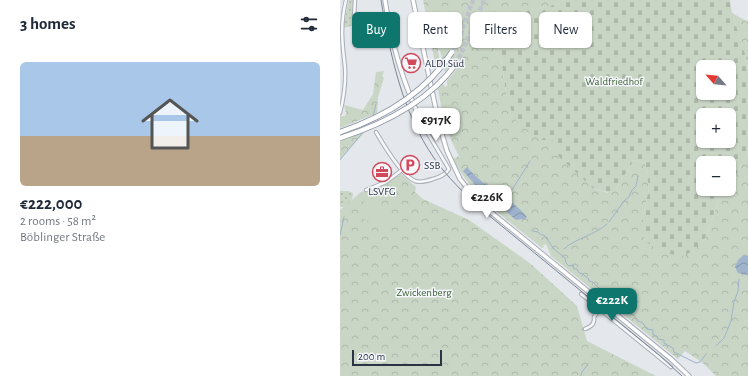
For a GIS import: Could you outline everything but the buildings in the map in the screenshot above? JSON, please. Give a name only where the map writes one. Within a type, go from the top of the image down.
[{"type":"highway","points":[[340,132],[372,120],[402,103],[431,78],[452,52]]},
{"type":"highway","points":[[340,138],[371,127],[405,110],[439,84],[456,64]]},
{"type":"main road","points":[[385,0],[388,23],[396,56],[405,85],[417,113],[422,123],[439,124]]},
{"type":"main road","points":[[414,0],[415,12],[439,124],[452,163],[460,179],[483,205],[666,355],[689,376]]},
{"type":"main road","points":[[427,123],[438,118]]},
{"type":"main road","points":[[452,163],[466,183],[487,206],[535,247],[673,358],[689,376]]},
{"type":"street","points":[[340,113],[344,96],[345,67],[340,25],[346,0]]},
{"type":"street","points":[[354,12],[355,0]]},
{"type":"street","points":[[376,132],[402,170],[413,180],[424,182],[444,174],[448,171],[449,167],[428,132],[427,123]]},
{"type":"street","points":[[366,190],[386,182],[402,170]]},
{"type":"street","points":[[581,294],[659,355],[671,367]]},
{"type":"street","points":[[600,308],[607,308]]},
{"type":"street","points":[[585,329],[592,325],[594,316],[600,308]]},
{"type":"street","points":[[658,349],[659,355]]},
{"type":"street","points":[[659,355],[666,355]]},
{"type":"green space","points":[[349,0],[353,0],[352,26],[343,28]]},
{"type":"green space","points":[[423,0],[565,0],[552,6],[524,12],[470,12],[470,48],[496,48],[494,50],[501,59],[506,93],[554,140],[594,189],[609,193],[617,187],[634,160],[645,163],[649,188],[643,217],[703,243],[720,196],[736,196],[736,175],[748,153],[748,376],[716,376],[704,364],[685,351],[678,359],[551,256],[546,244],[543,245],[544,247],[542,248],[493,208],[470,185],[453,159],[459,156],[446,124],[438,89],[443,83],[445,87],[447,86],[447,81],[456,70],[457,65],[455,62],[453,63],[445,72],[444,69],[451,59],[452,51],[450,50],[443,61],[438,49],[440,64],[436,68],[432,48],[462,48],[462,12],[425,12]]},
{"type":"green space","name":"Waldfriedhof","points":[[565,0],[730,0],[732,13],[745,54],[748,69],[748,153],[736,175],[736,156],[696,156],[696,196],[720,196],[703,243],[685,256],[662,253],[644,240],[643,217],[649,188],[645,163],[634,160],[617,187],[609,194],[608,192],[594,189],[557,155],[554,140],[540,140],[514,119],[506,93],[501,59],[494,48],[531,48],[531,12],[523,12],[551,6]]},
{"type":"green space","points":[[732,13],[748,22],[748,69],[745,54]]},
{"type":"green space","points":[[384,71],[382,77],[384,78],[378,97],[377,113],[340,128],[340,116],[345,116],[346,113],[344,105],[363,110],[373,94],[376,72]]},
{"type":"green space","points":[[364,133],[340,159],[340,140]]},
{"type":"green space","name":"Zwickenberg","points":[[401,174],[416,187],[415,192],[423,199],[469,220],[531,264],[577,306],[587,341],[656,376],[340,376],[340,210],[361,192],[384,185]]},
{"type":"green space","points":[[340,191],[348,191],[353,193],[351,201],[348,205],[343,207],[340,207]]},
{"type":"green space","points":[[364,197],[392,209],[387,226],[362,219]]},
{"type":"water","points":[[467,167],[481,181],[513,203],[527,217],[524,220],[516,220],[478,188],[463,171]]},
{"type":"water","points":[[744,255],[748,256],[748,274],[746,275],[738,273],[735,267],[738,260]]},
{"type":"waterway","points":[[373,117],[376,104]]},
{"type":"waterway","points":[[340,160],[364,131]]},
{"type":"waterway","points":[[510,193],[530,161]]},
{"type":"waterway","points":[[609,222],[636,186],[638,176]]},
{"type":"waterway","points":[[340,235],[344,217]]},
{"type":"waterway","points":[[564,249],[607,224]]},
{"type":"waterway","points":[[533,231],[544,235],[554,249],[565,258],[566,263],[569,266],[573,265],[574,269],[577,269],[579,273],[588,278],[589,281],[593,282],[603,292],[605,292],[607,296],[635,316],[636,319],[639,322],[642,322],[647,329],[653,330],[653,335],[657,336],[658,339],[664,340],[664,343],[673,348],[674,352],[696,363],[700,362],[706,354]]},
{"type":"waterway","points":[[716,346],[724,338],[731,321],[734,302],[738,291],[739,279]]},
{"type":"waterway","points":[[581,376],[588,364]]},
{"type":"tunnel","points":[[452,52],[461,33],[473,0]]},
{"type":"tunnel","points":[[456,64],[484,0]]},
{"type":"tram line","points":[[381,0],[393,62],[413,122],[444,172],[481,209],[659,355],[682,376]]},
{"type":"place","name":"ALDI Süd","points":[[411,63]]},
{"type":"place","name":"SSB","points":[[410,165]]},
{"type":"place","name":"LSVFG","points":[[382,172]]}]
